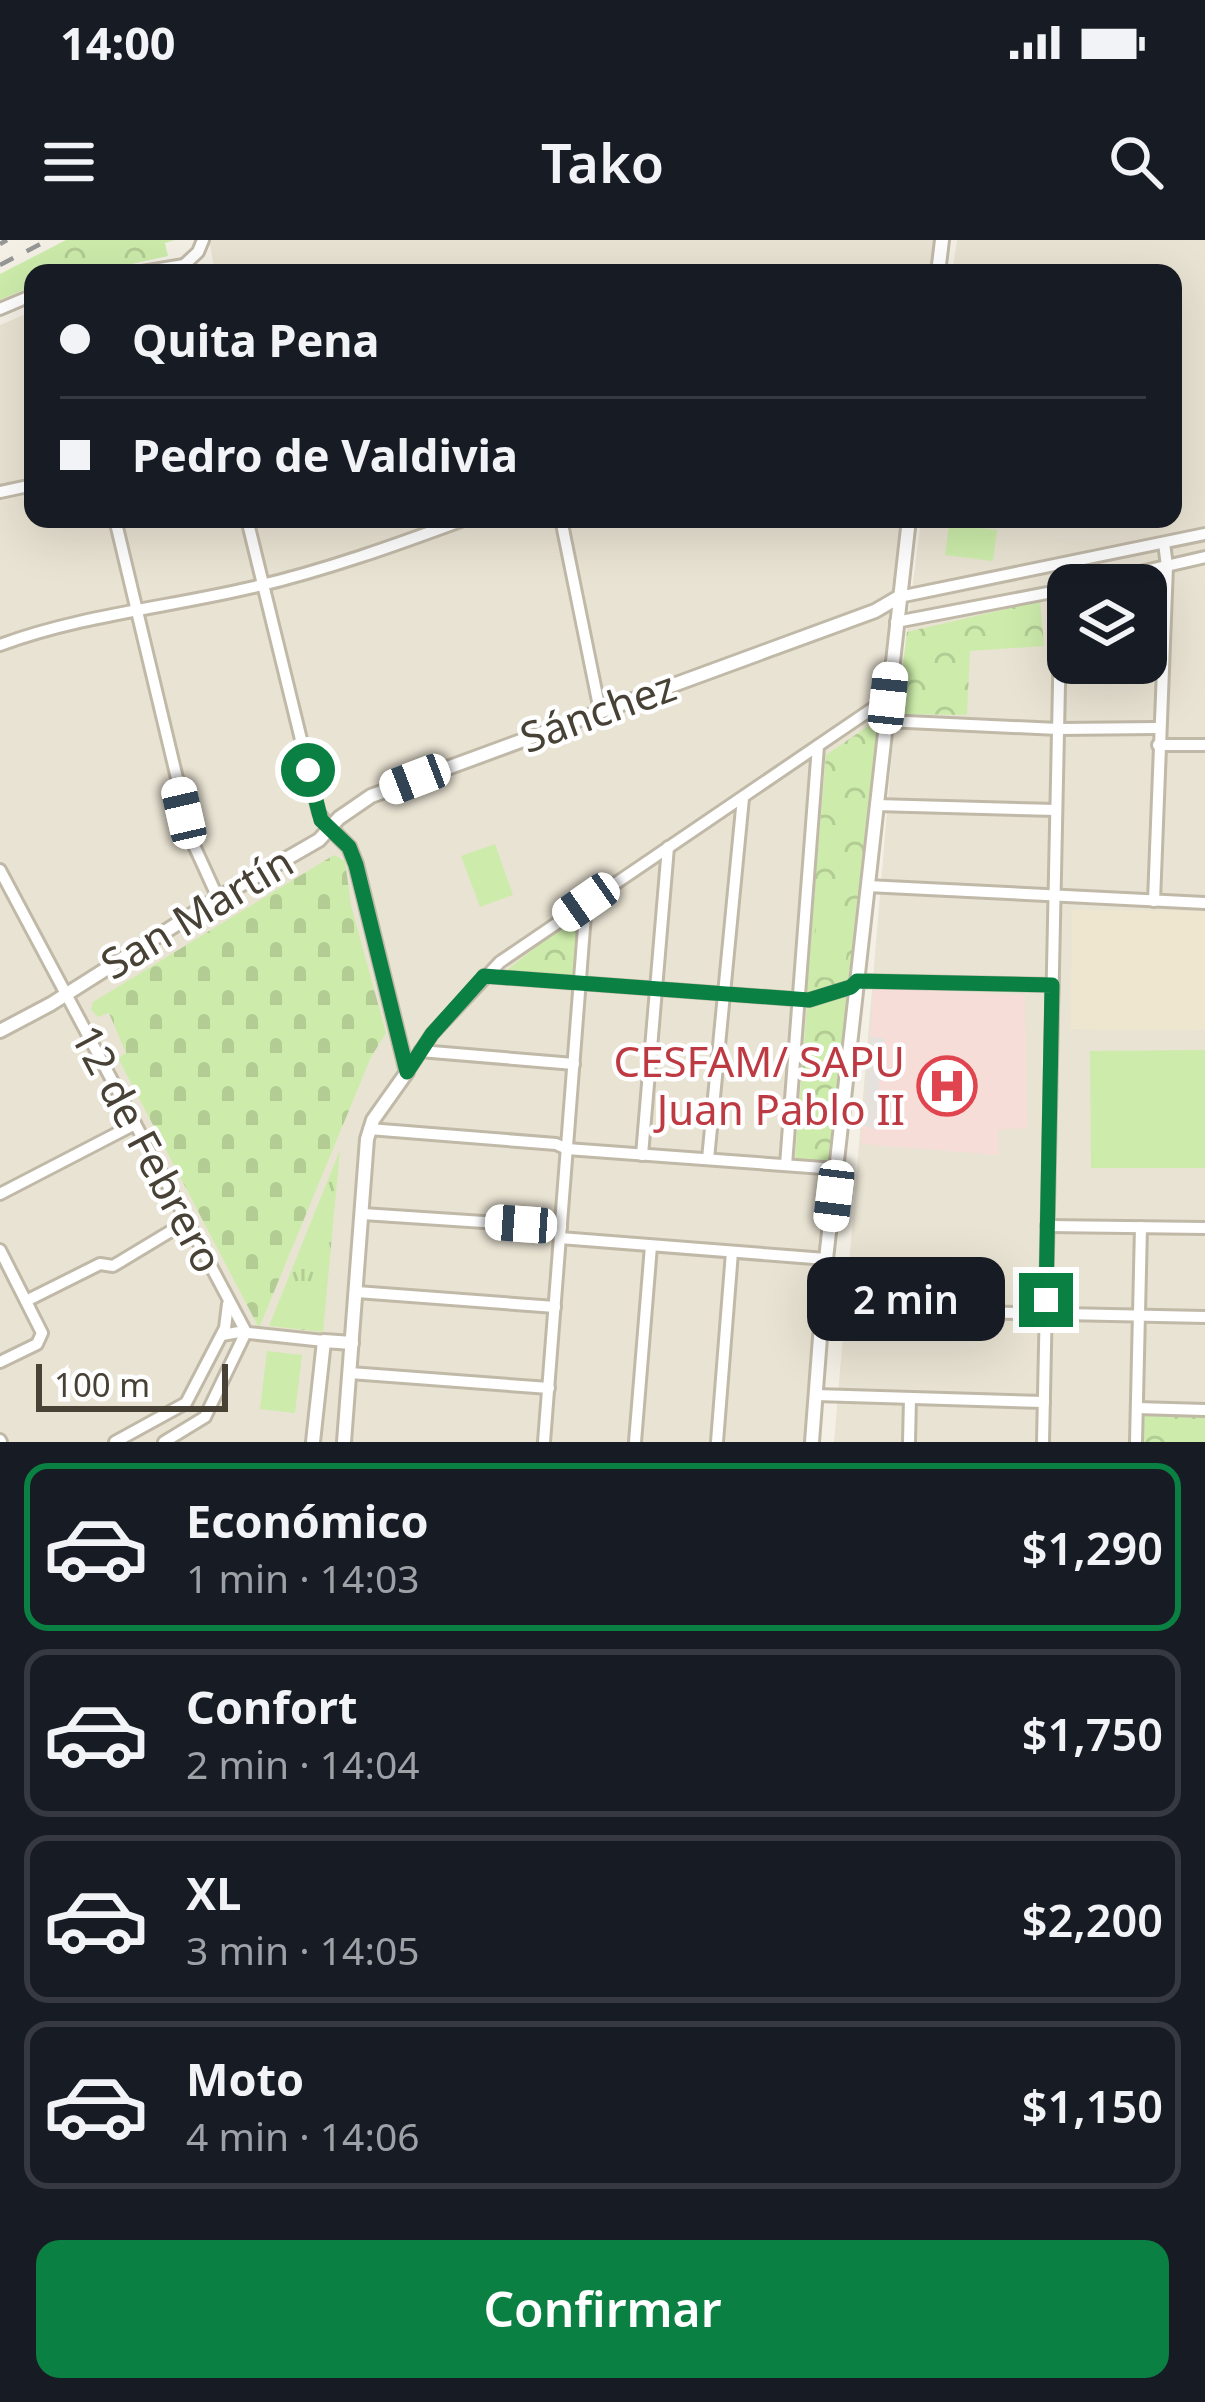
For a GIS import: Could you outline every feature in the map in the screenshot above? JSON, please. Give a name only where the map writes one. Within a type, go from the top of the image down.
[{"type":"street","points":[[118,528],[192,842],[218,898]]},
{"type":"street","points":[[249,528],[319,813],[349,847],[356,865],[407,1072]]},
{"type":"street","points":[[0,645],[263,585],[441,528]]},
{"type":"street","points":[[563,528],[600,711]]},
{"type":"street","points":[[812,1442],[826,1259],[908,528]]},
{"type":"street","name":"Sánchez","points":[[331,829],[371,796],[875,610],[899,597],[1205,534]]},
{"type":"street","points":[[1164,543],[1167,564]]},
{"type":"street","points":[[1167,566],[1205,557]]},
{"type":"street","points":[[875,610],[896,622],[1047,593]]},
{"type":"street","points":[[1043,1442],[1060,684]]},
{"type":"street","points":[[1154,901],[1160,684]]},
{"type":"street","points":[[344,1442],[369,1129],[420,1052],[484,976],[888,698]]},
{"type":"street","points":[[886,721],[1158,728]]},
{"type":"street","points":[[1158,745],[1205,745]]},
{"type":"street","points":[[786,1165],[818,746]]},
{"type":"street","points":[[708,1160],[743,798]]},
{"type":"street","points":[[876,805],[1056,810]]},
{"type":"street","name":"San Martín","points":[[0,1031],[331,829]]},
{"type":"street","points":[[643,1155],[668,848]]},
{"type":"street","name":"12 de Febrero","points":[[0,870],[246,1332]]},
{"type":"street","points":[[867,886],[1205,903]]},
{"type":"street","points":[[544,1442],[586,902]]},
{"type":"street","points":[[484,976],[800,999],[851,987],[857,981],[1052,985]]},
{"type":"street","points":[[420,1052],[574,1064]]},
{"type":"street","points":[[0,1194],[135,1124]]},
{"type":"street","points":[[369,1129],[837,1168]]},
{"type":"street","points":[[363,1214],[651,1246],[826,1259]]},
{"type":"street","points":[[26,1301],[100,1264],[113,1266],[186,1222]]},
{"type":"street","points":[[1047,1226],[1205,1228]]},
{"type":"street","points":[[1136,1442],[1141,1227]]},
{"type":"street","points":[[635,1442],[651,1246]]},
{"type":"street","points":[[0,1250],[42,1333],[37,1344],[0,1362]]},
{"type":"street","points":[[717,1442],[732,1252]]},
{"type":"street","points":[[357,1292],[555,1307]]},
{"type":"street","points":[[115,1442],[186,1403],[222,1335],[228,1301]]},
{"type":"street","points":[[823,1309],[1205,1317]]},
{"type":"street","points":[[222,1335],[246,1332],[352,1343]]},
{"type":"street","points":[[164,1442],[205,1417],[246,1332]]},
{"type":"street","points":[[313,1442],[324,1341]]},
{"type":"street","points":[[350,1373],[548,1388]]},
{"type":"street","points":[[816,1395],[1044,1402]]},
{"type":"street","points":[[909,1442],[910,1398]]},
{"type":"street","points":[[1137,1408],[1205,1410]]},
{"type":"shaded area","points":[[209,240],[934,240],[932,264],[214,264]]},
{"type":"shaded area","points":[[957,240],[1205,240],[1205,1442],[834,1442],[893,740],[920,528],[1182,528],[1182,264],[953,264]]},
{"type":"shaded area","points":[[24,315],[24,528],[902,528],[853,980],[847,996],[828,1163],[806,1442],[0,1442],[0,325]]},
{"type":"shaded area","points":[[1072,910],[1205,911],[1205,1030],[1071,1029]]},
{"type":"shaded area","name":"CESFAM/ SAPU Juan Pablo II","points":[[874,988],[1025,995],[1027,1128],[998,1130],[998,1155],[861,1144]]},
{"type":"shaded area","points":[[870,1037],[884,1038],[874,1129],[863,1125]]},
{"type":"green space","points":[[66,240],[175,240],[165,243],[168,256],[132,264],[24,264],[24,290],[0,300],[0,274]]},
{"type":"green space","points":[[948,528],[997,530],[993,561],[945,555]]},
{"type":"green space","points":[[1040,601],[1044,646],[970,651],[967,715],[897,714],[907,632]]},
{"type":"green space","points":[[877,720],[881,722],[853,980],[811,995],[806,992],[826,755]]},
{"type":"green space","points":[[495,844],[513,895],[480,907],[461,856]]},
{"type":"green space","points":[[334,855],[345,861],[351,905],[386,1033],[371,1057],[259,1328],[118,1058],[126,1053],[109,1013],[98,1017],[91,1010],[93,1002]]},
{"type":"green space","points":[[818,907],[851,911],[844,979],[811,976]]},
{"type":"green space","points":[[580,913],[574,976],[504,972]]},
{"type":"green space","points":[[847,996],[828,1163],[795,1160],[807,1005]]},
{"type":"green space","points":[[1205,1050],[1205,1168],[1091,1168],[1090,1051]]},
{"type":"green space","points":[[340,1150],[323,1332],[269,1326]]},
{"type":"green space","points":[[267,1351],[302,1355],[295,1413],[260,1409]]},
{"type":"green space","points":[[1142,1415],[1205,1417],[1205,1442],[1142,1442]]},
{"type":"railway","points":[[0,244],[7,240]]},
{"type":"railway","points":[[0,265],[48,240]]},
{"type":"place","name":"CESFAM/ SAPU Juan Pablo II","points":[[947,1086]]},
{"type":"route","points":[[308,770],[321,820],[345,841],[356,865],[407,1072],[432,1034],[484,976],[809,1000],[857,981],[1052,985],[1046,1300]]}]
